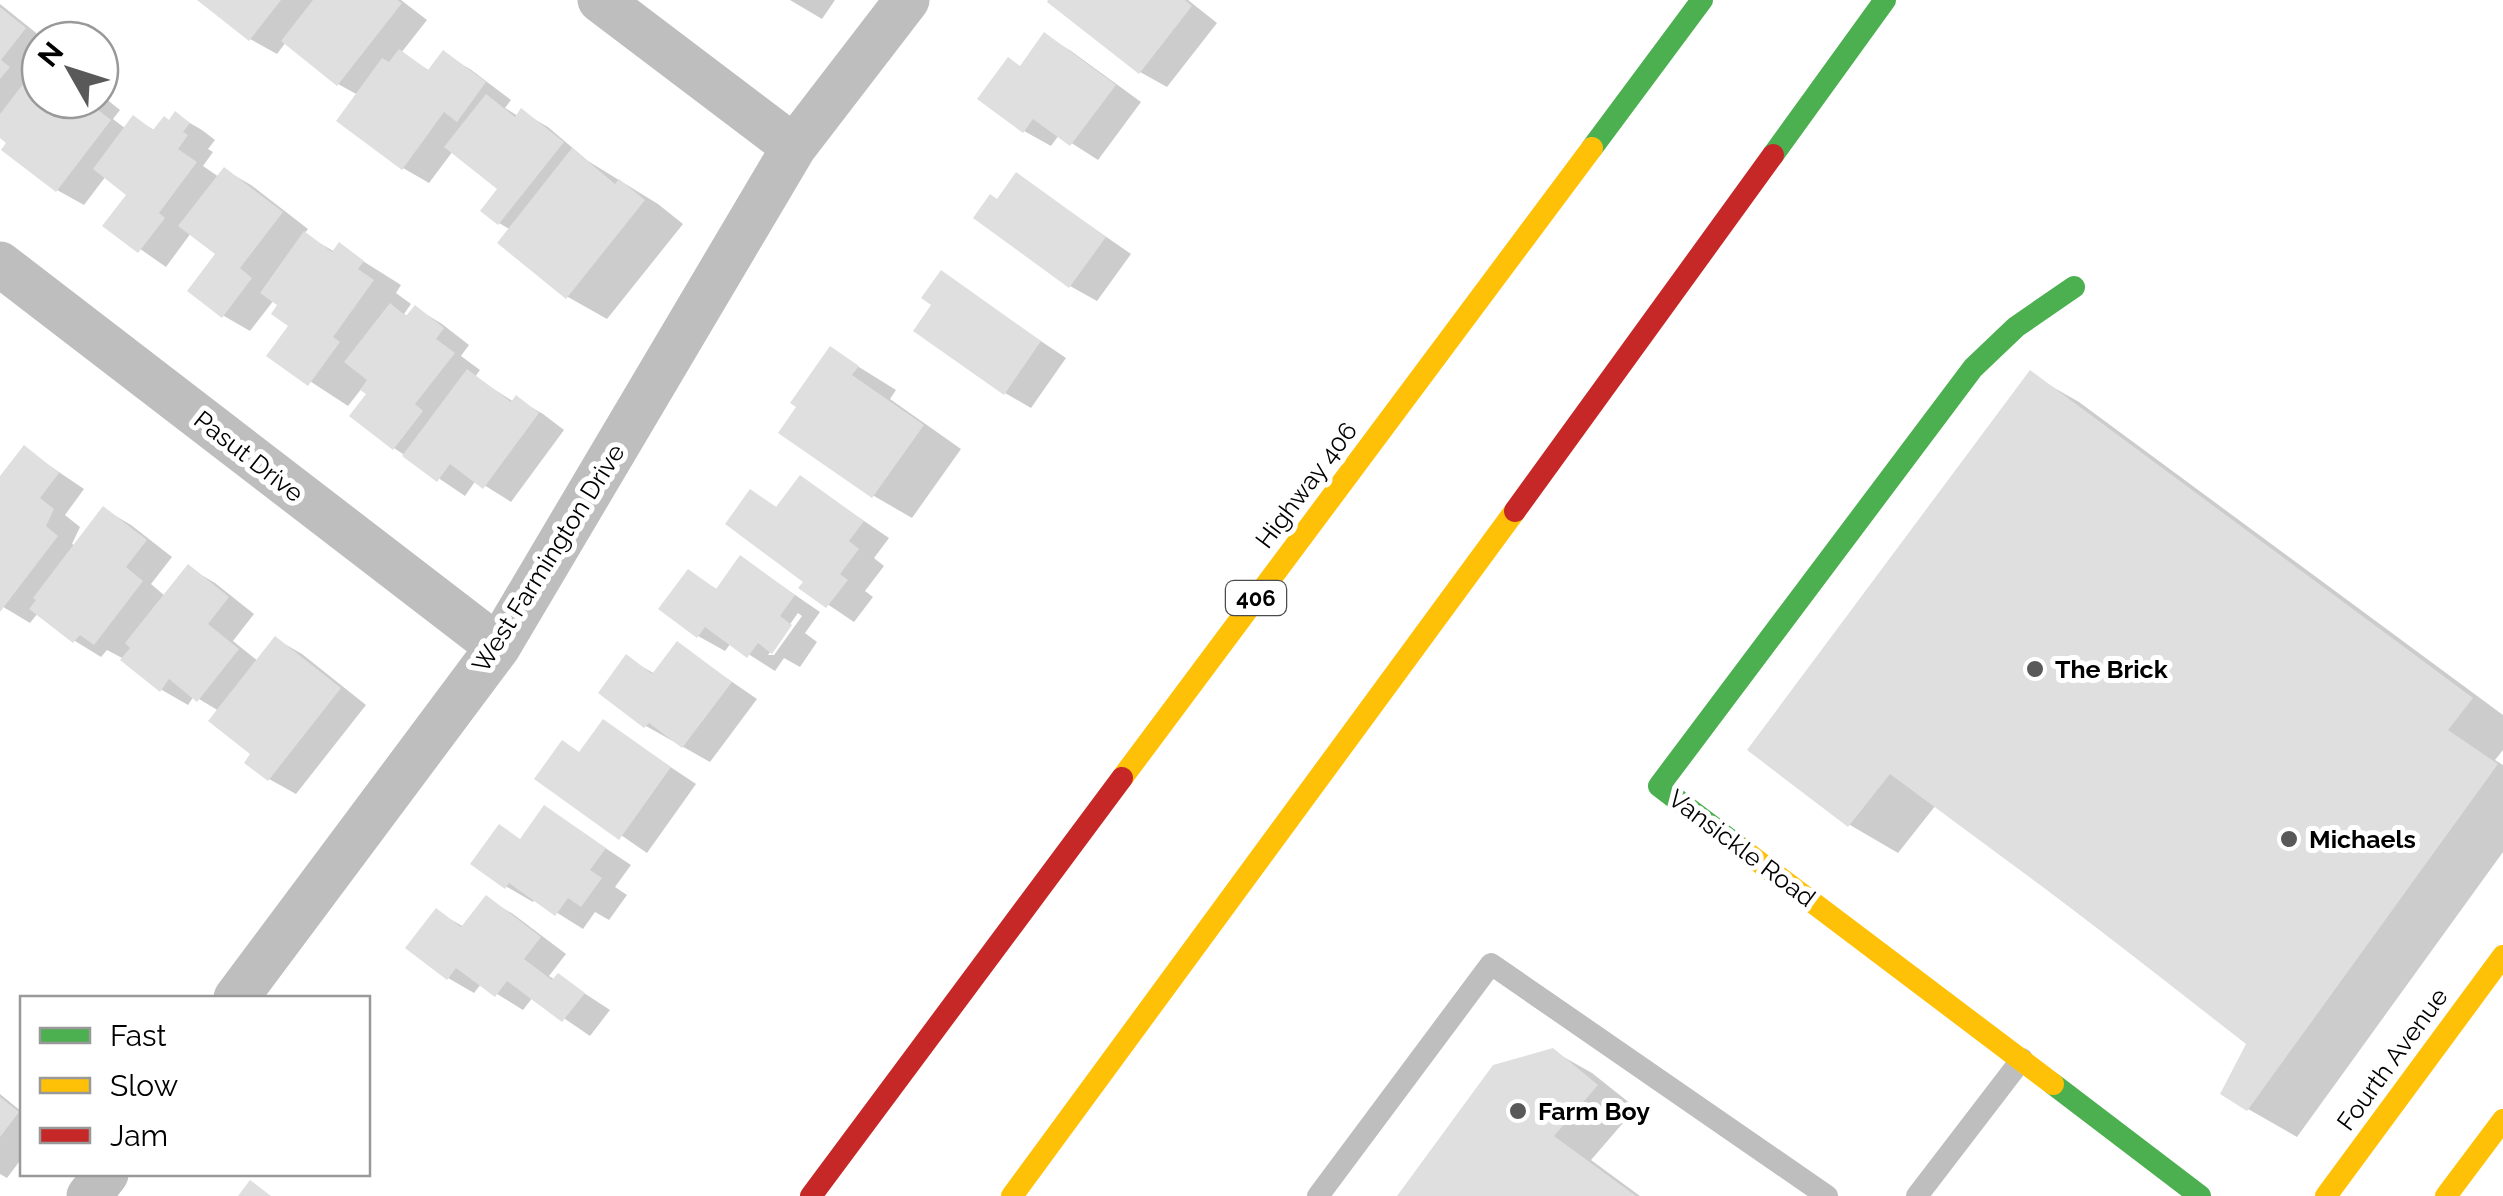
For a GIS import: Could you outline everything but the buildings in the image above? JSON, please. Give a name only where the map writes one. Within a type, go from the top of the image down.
[{"type":"main road","name":"Highway 406","points":[[811,1196],[1702,0]]},
{"type":"main road","points":[[1012,1196],[1358,728],[1885,0]]},
{"type":"main road","name":"Vansickle Road","points":[[2074,288],[2016,327],[1973,368],[1659,786],[2200,1196]]},
{"type":"main road","name":"Fourth Avenue","points":[[2326,1196],[2503,956]]},
{"type":"main road","points":[[2446,1196],[2503,1120]]},
{"type":"street","points":[[600,0],[794,147]]},
{"type":"street","name":"West Farmington Drive","points":[[237,996],[498,647],[794,147],[907,0]]},
{"type":"street","name":"Pasut Drive","points":[[0,264],[498,647]]},
{"type":"street","points":[[89,1196],[104,1176]]},
{"type":"lane","points":[[1318,1196],[1491,964],[1827,1196]]},
{"type":"lane","points":[[1917,1196],[2022,1059]]},
{"type":"traffic: fast","points":[[1592,148],[1702,0]]},
{"type":"traffic: fast","points":[[1773,155],[1885,0]]},
{"type":"traffic: fast","points":[[1742,849],[1659,786],[1973,368],[2016,327],[2074,287]]},
{"type":"traffic: fast","points":[[2053,1084],[2200,1196]]},
{"type":"traffic: slow","points":[[1122,778],[1592,148]]},
{"type":"traffic: slow","points":[[1012,1196],[1515,511]]},
{"type":"traffic: slow","points":[[1742,849],[2053,1084]]},
{"type":"traffic: slow","points":[[2326,1196],[2503,956]]},
{"type":"traffic: slow","points":[[2446,1196],[2503,1120]]},
{"type":"traffic: jam","points":[[1515,511],[1773,155]]},
{"type":"traffic: jam","points":[[811,1196],[1122,778]]},
{"type":"place","name":"The Brick","points":[[2035,669]]},
{"type":"place","name":"Michaels","points":[[2289,839]]},
{"type":"place","name":"Farm Boy","points":[[1518,1111]]}]
